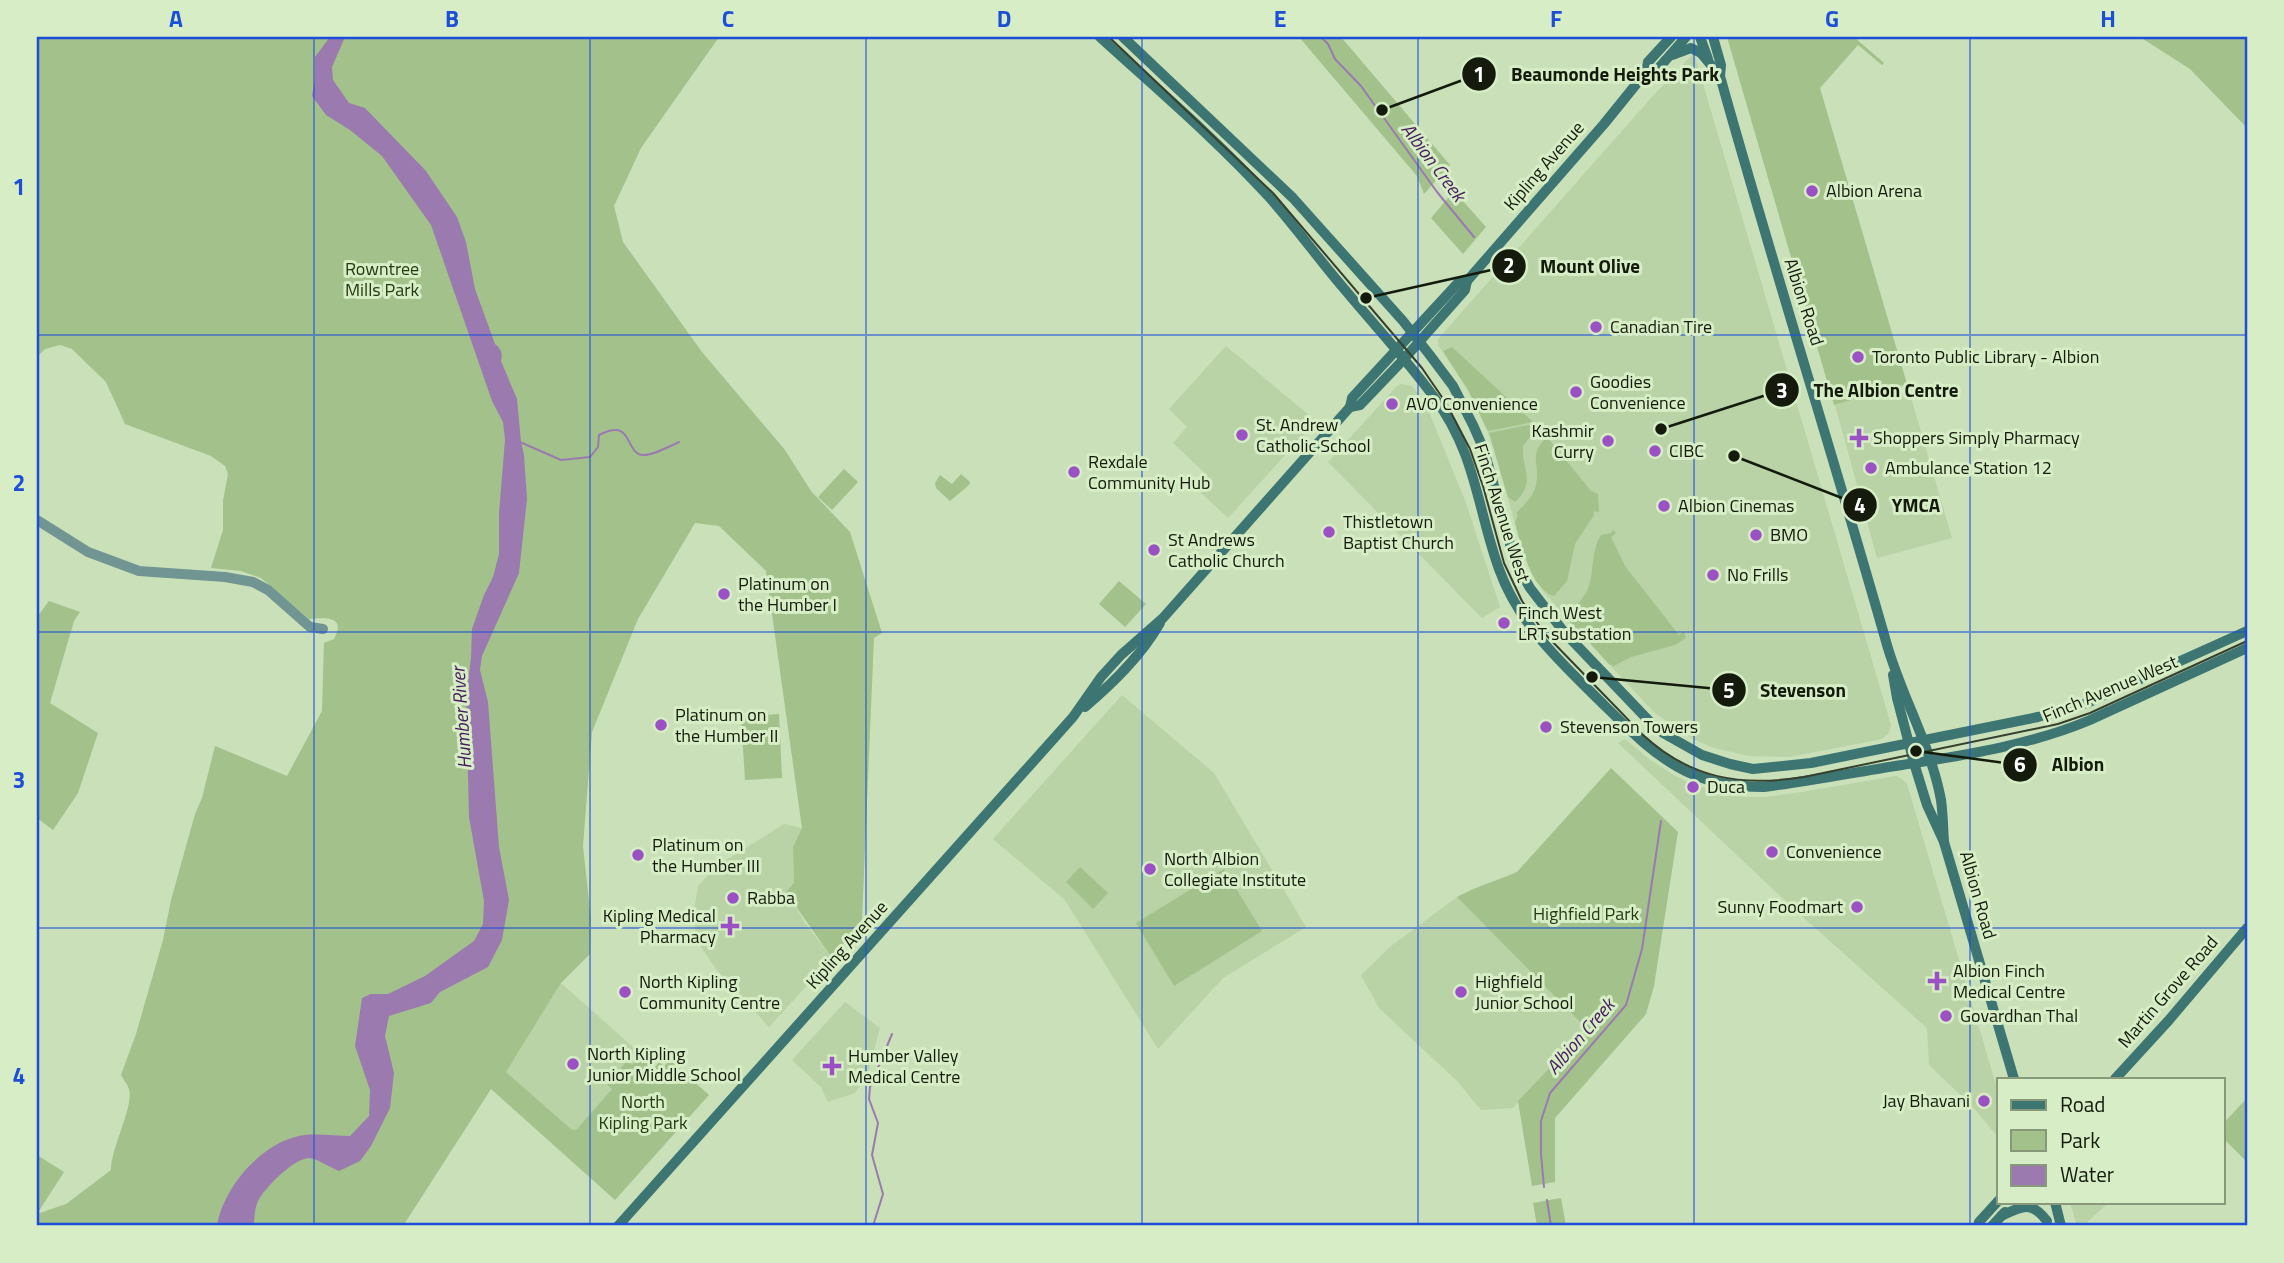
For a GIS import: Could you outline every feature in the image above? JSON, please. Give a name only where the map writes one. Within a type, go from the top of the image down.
[{"type":"main road","name":"Finch Avenue West","points":[[1100,37],[1270,198],[1404,359],[1445,412],[1462,446],[1479,493],[1499,569],[1520,615],[1547,649],[1647,746],[1679,768],[1713,781],[1741,787],[1764,788],[2015,744],[2065,730],[2247,648]]},
{"type":"main road","name":"Finch Avenue West","points":[[1123,37],[1293,198],[1416,337],[1453,386],[1473,425],[1487,461],[1515,562],[1530,588],[1564,632],[1651,723],[1702,755],[1753,769],[1801,764],[2038,718],[2087,703],[2247,631]]},
{"type":"main road","name":"Kipling Avenue","points":[[618,1226],[1073,717],[1110,685],[1151,638],[1163,618],[1350,407],[1352,398],[1396,349],[1416,337],[1465,290],[1466,281],[1604,124],[1646,72],[1648,62],[1671,37]]},
{"type":"main road","name":"Kipling Avenue","points":[[1646,72],[1656,71],[1686,37]]},
{"type":"main road","name":"Albion Road","points":[[1700,37],[1711,65],[1720,76]]},
{"type":"main road","name":"Albion Road","points":[[1713,37],[1721,65],[1720,76],[1759,217],[1815,395],[1891,658],[1911,708],[1941,800],[1944,842]]},
{"type":"main road","points":[[1669,56],[1691,48],[1701,53],[1711,65]]},
{"type":"main road","name":"Kipling Avenue","points":[[1350,407],[1360,405],[1404,359],[1416,337]]},
{"type":"main road","name":"Albion Road","points":[[1891,658],[1897,698],[1914,763],[1927,804],[1944,842],[2014,1078]]},
{"type":"main road","name":"Martin Grove Road","points":[[2116,1078],[2247,928]]},
{"type":"main road","points":[[1978,1226],[1997,1202]]},
{"type":"main road","points":[[1992,1226],[2012,1204]]},
{"type":"main road","points":[[2042,1204],[2047,1224]]},
{"type":"main road","points":[[2056,1204],[2062,1226]]},
{"type":"main road","points":[[2001,1216],[2020,1207],[2029,1207],[2038,1211],[2047,1224]]},
{"type":"street","points":[[37,520],[88,552],[139,570],[253,582],[268,590],[310,627],[323,629]]},
{"type":"shaded area","points":[[1694,53],[1891,725],[1889,733],[1882,739],[1790,757],[1749,756],[1714,748],[1695,740],[1656,714],[1572,625],[1544,592],[1532,572],[1490,437],[1468,390],[1438,345],[1438,339]]},
{"type":"shaded area","name":"St. Andrew Catholic School","points":[[1226,346],[1316,421],[1228,518],[1197,489],[1208,476],[1173,443],[1187,427],[1169,409]]},
{"type":"shaded area","points":[[1401,384],[1412,386],[1425,402],[1466,503],[1500,607],[1482,618],[1328,462]]},
{"type":"shaded area","points":[[1907,384],[1952,538],[1877,558],[1835,405]]},
{"type":"shaded area","name":"North Albion Collegiate Institute","points":[[1122,695],[1214,773],[1306,927],[1223,978],[1158,1049],[1065,900],[993,839]]},
{"type":"shaded area","points":[[1625,739],[1649,759],[1695,785],[1745,797],[1802,792],[1896,776],[1907,784],[1997,1088],[1997,1136],[1972,1106],[1929,1065],[1927,1028],[1793,908],[1618,743]]},
{"type":"shaded area","points":[[784,824],[802,828],[793,847],[794,884],[787,892],[805,923],[832,958],[769,1027],[716,969],[697,941],[693,917],[698,886],[717,866]]},
{"type":"shaded area","name":"Highfield Junior School","points":[[1457,897],[1587,1029],[1513,1108],[1481,1110],[1457,1081],[1379,1008],[1361,975],[1391,946]]},
{"type":"shaded area","name":"North Kipling Junior Middle School","points":[[561,983],[642,1055],[576,1130],[571,1129],[506,1072]]},
{"type":"shaded area","points":[[845,1002],[880,1028],[867,1076],[855,1093],[828,1102],[821,1087],[792,1060]]},
{"type":"shaded area","points":[[2071,1204],[2107,1204],[2083,1226],[2077,1226]]},
{"type":"green space","name":"Rowntree Mills Park","points":[[37,37],[719,37],[641,148],[614,206],[623,242],[702,352],[785,450],[811,491],[850,532],[882,633],[874,638],[862,920],[832,958],[786,892],[794,883],[793,847],[802,828],[766,571],[719,526],[695,523],[638,619],[592,732],[583,846],[591,919],[590,954],[561,983],[506,1072],[571,1129],[576,1130],[612,1089],[607,1084],[614,1076],[620,1080],[625,1074],[620,1069],[627,1061],[632,1065],[642,1055],[655,1067],[659,1062],[664,1066],[670,1060],[709,1095],[615,1200],[491,1089],[403,1226],[37,1226],[37,1214],[66,1204],[111,1170],[130,1097],[121,1075],[136,1034],[163,940],[171,900],[215,746],[287,776],[322,711],[324,643],[334,639],[338,626],[332,620],[309,619],[261,578],[241,571],[211,568],[223,530],[223,501],[228,474],[225,466],[211,456],[125,424],[106,382],[72,349],[60,345],[45,349],[37,357]]},
{"type":"green space","points":[[1299,37],[1341,37],[1450,165],[1424,194],[1417,176]]},
{"type":"green space","name":"Albion Arena","points":[[1727,37],[1854,37],[1884,63],[1882,65],[1858,45],[1820,88],[1907,384],[1834,405]]},
{"type":"green space","points":[[2140,37],[2247,37],[2247,128],[2190,69]]},
{"type":"green space","points":[[1454,191],[1486,227],[1463,254],[1431,218]]},
{"type":"green space","points":[[1452,347],[1533,422],[1488,431],[1468,390],[1443,351]]},
{"type":"green space","points":[[1534,424],[1538,427],[1523,446],[1527,481],[1522,495],[1515,502],[1508,497],[1489,433]]},
{"type":"green space","points":[[1547,437],[1591,491],[1598,494],[1599,512],[1594,511],[1575,544],[1567,581],[1554,596],[1546,592],[1533,576],[1515,523],[1518,515],[1516,513],[1535,489],[1536,455]]},
{"type":"green space","points":[[844,469],[858,482],[832,510],[818,497]]},
{"type":"green space","points":[[961,474],[970,482],[969,485],[950,501],[936,488],[935,483],[940,475],[952,484]]},
{"type":"green space","points":[[1613,530],[1616,533],[1611,537],[1625,566],[1679,635],[1684,631],[1686,638],[1675,645],[1631,657],[1614,666],[1609,664],[1570,621],[1572,613],[1587,591],[1601,535]]},
{"type":"green space","points":[[1119,581],[1146,604],[1125,627],[1099,604]]},
{"type":"green space","points":[[49,601],[80,612],[74,621],[50,703],[98,733],[78,793],[53,830],[37,818],[37,617]]},
{"type":"green space","points":[[779,714],[782,778],[745,780],[741,716]]},
{"type":"green space","name":"Highfield Park","points":[[1611,768],[1678,832],[1654,986],[1646,1014],[1555,1118],[1555,1182],[1532,1186],[1518,1101],[1587,1029],[1457,897],[1517,872]]},
{"type":"green space","points":[[1080,867],[1108,893],[1093,909],[1066,882]]},
{"type":"green space","points":[[1224,869],[1262,931],[1174,986],[1136,923]]},
{"type":"green space","points":[[2247,1098],[2247,1162],[2224,1139],[2224,1123]]},
{"type":"green space","points":[[37,1155],[64,1172],[37,1214]]},
{"type":"green space","points":[[1561,1198],[1566,1226],[1537,1226],[1533,1203]]},
{"type":"water","points":[[330,37],[345,37],[332,67],[333,80],[349,103],[365,108],[426,171],[457,217],[466,242],[475,289],[495,344],[501,351],[501,361],[517,399],[527,499],[519,573],[482,656],[480,670],[488,702],[499,847],[509,900],[502,940],[488,967],[440,992],[431,1003],[389,1016],[385,1036],[394,1073],[390,1108],[371,1146],[360,1161],[339,1171],[312,1158],[296,1163],[281,1174],[259,1199],[254,1226],[217,1226],[235,1184],[244,1171],[268,1150],[295,1137],[315,1134],[350,1136],[369,1116],[370,1090],[355,1046],[362,998],[371,994],[388,994],[425,976],[474,941],[483,924],[484,901],[469,817],[466,697],[472,629],[493,577],[499,554],[499,513],[505,440],[503,422],[492,401],[431,225],[382,156],[326,115],[312,96],[315,57]]},
{"type":"waterway","name":"Albion Creek","points":[[1321,37],[1328,44],[1335,59],[1361,86],[1437,192],[1474,237]]},
{"type":"waterway","points":[[520,442],[561,460],[590,457],[598,447],[599,435],[613,430],[624,433],[635,451],[643,455],[679,442]]},
{"type":"waterway","name":"Albion Creek","points":[[1544,1187],[1541,1121],[1550,1093],[1626,1005],[1642,949],[1661,821]]},
{"type":"waterway","points":[[873,1226],[883,1194],[872,1155],[878,1123],[869,1099],[870,1087],[892,1034]]},
{"type":"waterway","name":"Albion Creek","points":[[1547,1200],[1551,1226]]},
{"type":"tram line","points":[[1109,37],[1273,193],[1422,368],[1446,403],[1470,449],[1504,563],[1522,601],[1545,634],[1642,734],[1679,761],[1698,770],[1738,780],[1781,780],[2058,724],[2090,713],[2247,641]]},
{"type":"place","name":"Beaumonde Heights Park","points":[[1382,110]]},
{"type":"place","name":"Albion Arena","points":[[1812,191]]},
{"type":"place","name":"Mount Olive","points":[[1366,298]]},
{"type":"place","name":"Canadian Tire","points":[[1596,327]]},
{"type":"place","name":"Toronto Public Library - Albion","points":[[1858,357]]},
{"type":"place","name":"Goodies Convenience","points":[[1576,392]]},
{"type":"place","name":"AVO Convenience","points":[[1392,404]]},
{"type":"place","name":"The Albion Centre","points":[[1661,429]]},
{"type":"place","name":"St. Andrew Catholic School","points":[[1242,435]]},
{"type":"place","name":"Shoppers Simply Pharmacy","points":[[1859,438]]},
{"type":"place","name":"Kashmir Curry","points":[[1608,441]]},
{"type":"place","name":"CIBC","points":[[1655,451]]},
{"type":"place","name":"YMCA","points":[[1734,456]]},
{"type":"place","name":"Ambulance Station 12","points":[[1871,468]]},
{"type":"place","name":"Rexdale Community Hub","points":[[1074,472]]},
{"type":"place","name":"Albion Cinemas","points":[[1664,506]]},
{"type":"place","name":"Thistletown Baptist Church","points":[[1329,532]]},
{"type":"place","name":"BMO","points":[[1756,535]]},
{"type":"place","name":"St Andrews Catholic Church","points":[[1154,550]]},
{"type":"place","name":"No Frills","points":[[1713,575]]},
{"type":"place","name":"Platinum on the Humber I","points":[[724,594]]},
{"type":"place","name":"Finch West LRT substation","points":[[1504,623]]},
{"type":"place","name":"Stevenson","points":[[1592,677]]},
{"type":"place","name":"Platinum on the Humber II","points":[[661,725]]},
{"type":"place","name":"Stevenson Towers","points":[[1546,727]]},
{"type":"place","name":"Albion","points":[[1916,751]]},
{"type":"place","name":"Duca","points":[[1693,787]]},
{"type":"place","name":"Convenience","points":[[1772,852]]},
{"type":"place","name":"Platinum on the Humber III","points":[[638,855]]},
{"type":"place","name":"North Albion Collegiate Institute","points":[[1150,869]]},
{"type":"place","name":"Rabba","points":[[733,898]]},
{"type":"place","name":"Sunny Foodmart","points":[[1857,907]]},
{"type":"place","name":"Kipling Medical Pharmacy","points":[[730,926]]},
{"type":"place","name":"Albion Finch Medical Centre","points":[[1937,981]]},
{"type":"place","name":"North Kipling Community Centre","points":[[625,992]]},
{"type":"place","name":"Highfield Junior School","points":[[1461,992]]},
{"type":"place","name":"Govardhan Thal","points":[[1946,1016]]},
{"type":"place","name":"North Kipling Junior Middle School","points":[[573,1064]]},
{"type":"place","name":"Humber Valley Medical Centre","points":[[832,1066]]},
{"type":"place","name":"Jay Bhavani","points":[[1984,1101]]},
{"type":"water label","name":"Humber River","points":[[461,718]]},
{"type":"park label","name":"North Kipling Park","points":[[643,1112]]}]
